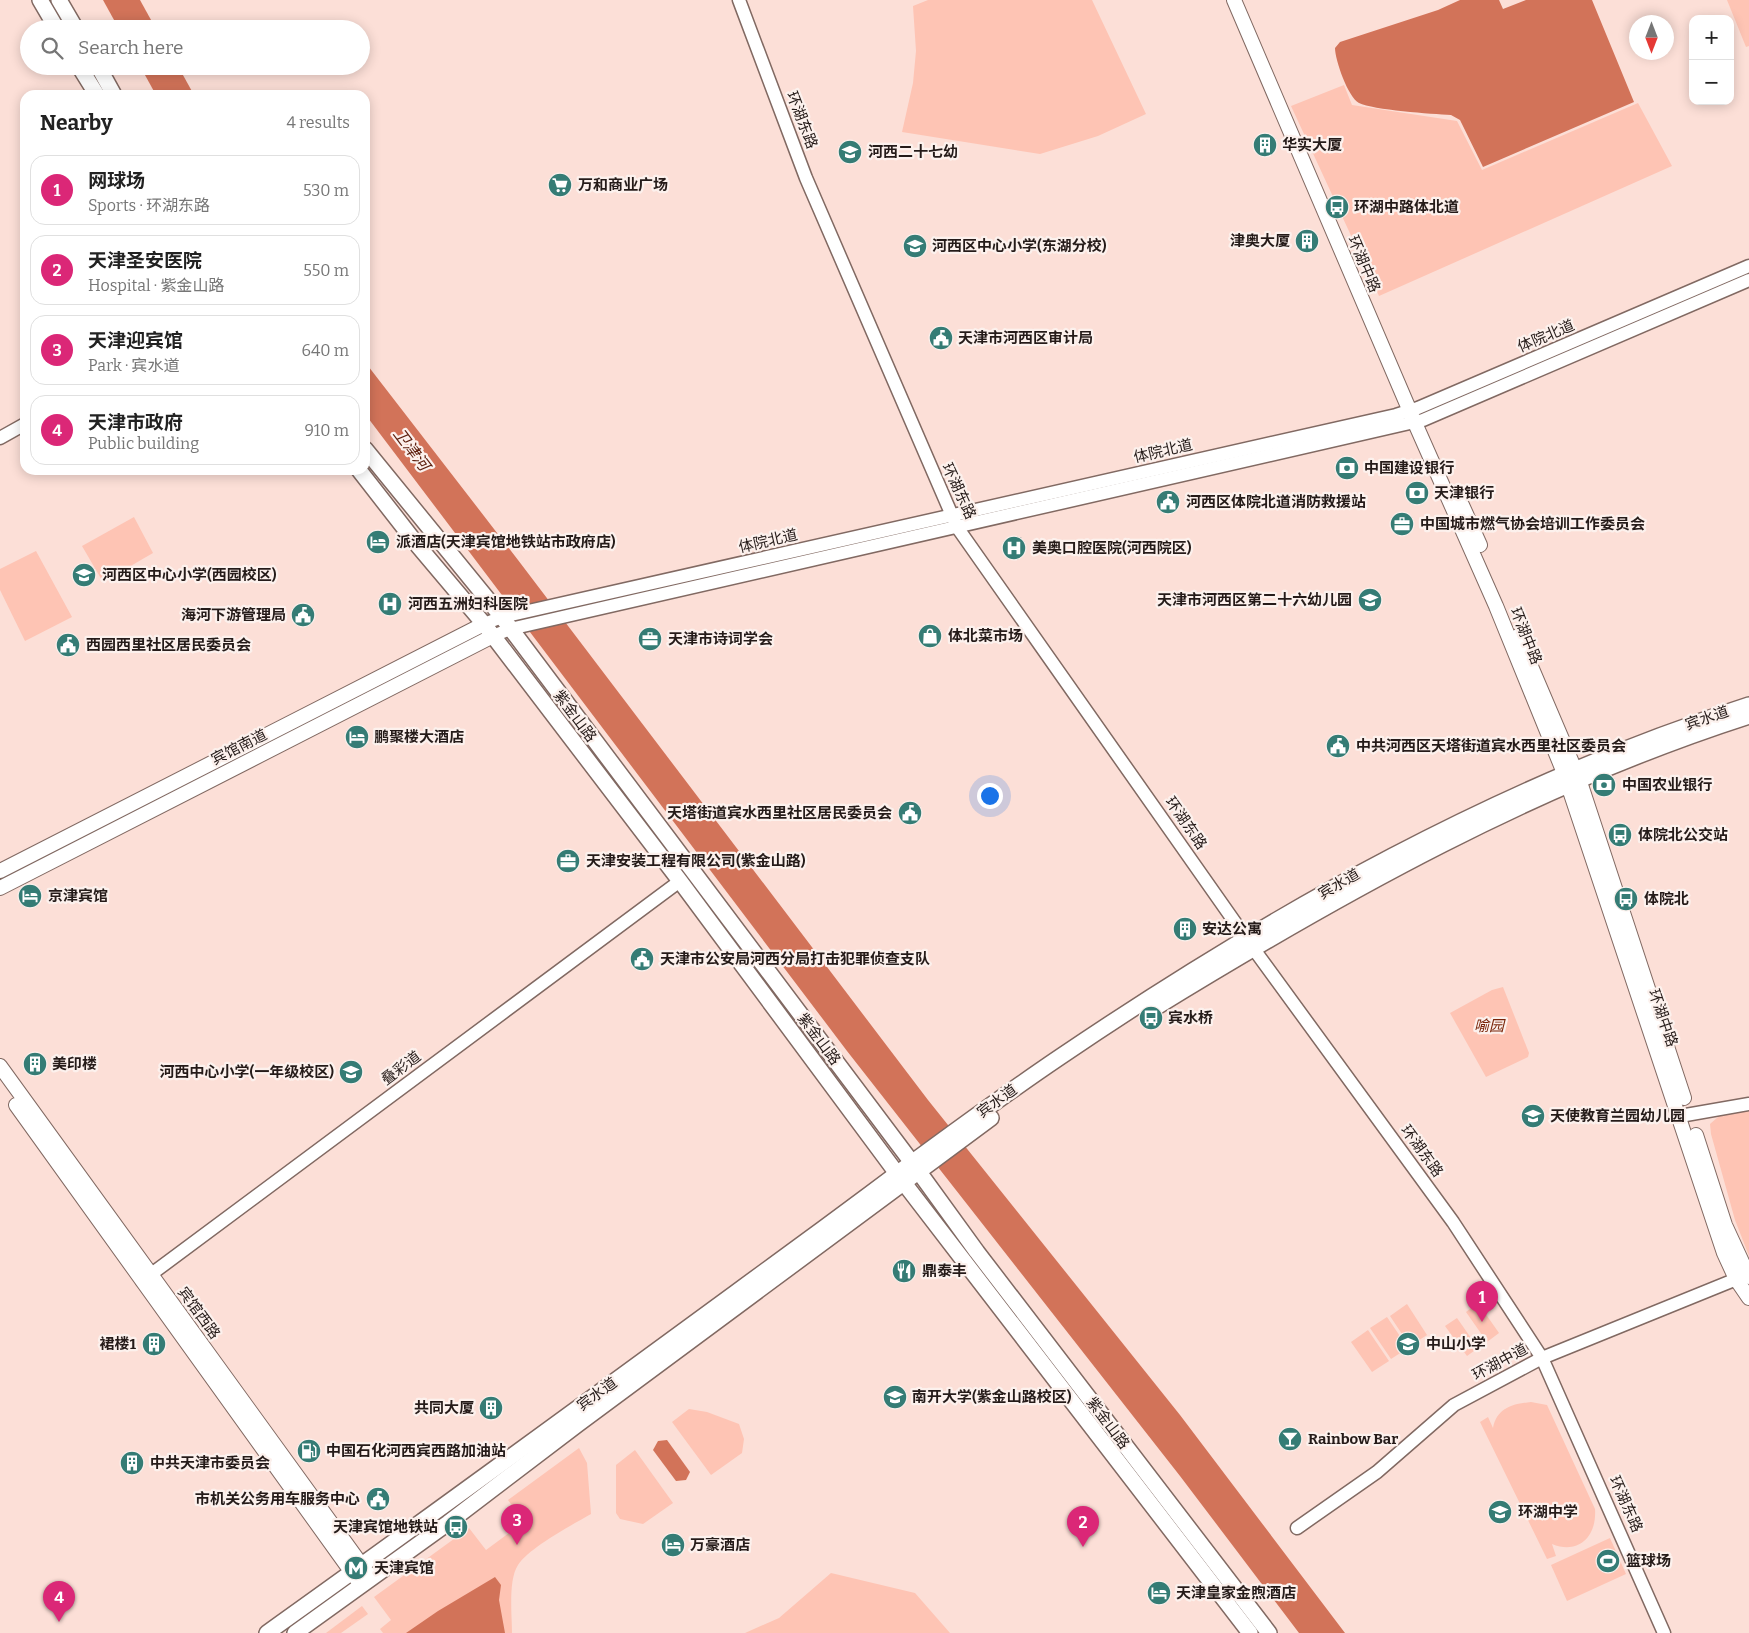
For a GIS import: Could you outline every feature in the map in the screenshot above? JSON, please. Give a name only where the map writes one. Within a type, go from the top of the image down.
[{"type":"main road","points":[[59,0],[71,20]]},
{"type":"main road","name":"环湖中路","points":[[1234,0],[1416,416],[1471,525],[1571,778],[1684,1115],[1744,1277],[1749,1298]]},
{"type":"main road","name":"环湖中路","points":[[1241,0],[1416,416]]},
{"type":"main road","points":[[41,1],[52,20]]},
{"type":"main road","points":[[85,75],[93,90]]},
{"type":"main road","points":[[103,75],[111,90]]},
{"type":"main road","name":"紫金山路","points":[[370,455],[506,623],[922,1162],[983,1259],[1269,1633]]},
{"type":"main road","name":"紫金山路","points":[[363,475],[418,546],[494,636],[680,881],[900,1178],[1250,1633]]},
{"type":"main road","name":"宾馆南道","points":[[0,871],[484,624]]},
{"type":"main road","name":"宾馆南道","points":[[0,888],[494,636]]},
{"type":"main road","name":"宾水道","points":[[1250,942],[1571,778],[1696,722],[1749,705]]},
{"type":"main road","name":"宾水道","points":[[267,1633],[964,1131],[1250,942],[1386,858],[1546,782],[1571,778],[1749,716]]},
{"type":"main road","name":"环湖中路","points":[[1571,778],[1585,796],[1684,1115]]},
{"type":"main road","name":"宾馆西路","points":[[0,1066],[147,1278],[366,1582]]},
{"type":"main road","name":"宾馆西路","points":[[0,1082],[147,1278]]},
{"type":"main road","name":"宾水道","points":[[295,1633],[448,1523],[900,1178]]},
{"type":"street","name":"环湖东路","points":[[739,0],[806,178],[957,527],[1250,942],[1453,1222],[1542,1358],[1664,1633]]},
{"type":"street","name":"体院北道","points":[[506,623],[563,604],[951,515],[1416,416],[1749,266]]},
{"type":"street","name":"体院北道","points":[[506,623],[570,615],[957,527],[1416,416],[1749,280]]},
{"type":"street","points":[[0,438],[20,427]]},
{"type":"street","points":[[0,447],[20,436]]},
{"type":"street","points":[[484,624],[506,623]]},
{"type":"street","points":[[494,636],[506,623]]},
{"type":"street","name":"叠彩道","points":[[147,1278],[680,881]]},
{"type":"street","points":[[1684,1115],[1749,1104]]},
{"type":"street","name":"环湖中道","points":[[1296,1528],[1377,1472],[1454,1405],[1542,1358],[1744,1277]]},
{"type":"green space","points":[[928,0],[1092,0],[1146,114],[1098,136],[1040,154],[902,132],[913,83],[916,51],[913,6]]},
{"type":"green space","points":[[1727,0],[1749,0],[1749,46],[1746,47]]},
{"type":"green space","points":[[1344,85],[1352,105],[1457,121],[1482,170],[1638,103],[1672,166],[1379,296],[1291,106]]},
{"type":"green space","points":[[134,517],[153,553],[103,582],[82,546]]},
{"type":"green space","points":[[36,551],[72,617],[25,641],[0,590],[0,569]]},
{"type":"green space","name":"喻园","points":[[1503,987],[1529,1053],[1528,1057],[1486,1077],[1450,1013],[1492,990]]},
{"type":"green space","points":[[1749,1107],[1749,1256],[1735,1220],[1711,1134],[1710,1124],[1725,1111]]},
{"type":"green space","points":[[1478,1303],[1499,1333],[1487,1342],[1466,1312]]},
{"type":"green space","points":[[1407,1304],[1427,1335],[1410,1346],[1390,1316]]},
{"type":"green space","points":[[1387,1317],[1408,1348],[1391,1359],[1370,1328]]},
{"type":"green space","points":[[1457,1318],[1478,1348],[1467,1356],[1445,1326]]},
{"type":"green space","points":[[1368,1330],[1389,1361],[1372,1372],[1351,1342]]},
{"type":"green space","points":[[1531,1402],[1547,1405],[1595,1509],[1593,1527],[1584,1541],[1570,1547],[1552,1544],[1556,1556],[1547,1559],[1480,1422],[1488,1417],[1493,1428],[1498,1416],[1506,1408]]},
{"type":"green space","points":[[689,1409],[707,1412],[739,1424],[744,1439],[742,1453],[711,1475],[672,1422]]},
{"type":"green space","points":[[579,1448],[587,1463],[591,1514],[541,1544],[518,1565],[512,1588],[512,1633],[383,1633],[380,1629],[391,1620],[374,1597],[469,1528],[486,1550],[524,1522],[508,1500]]},
{"type":"green space","points":[[635,1450],[673,1503],[643,1524],[620,1519],[616,1513],[616,1465]]},
{"type":"green space","points":[[1610,1538],[1626,1574],[1567,1601],[1551,1565]]},
{"type":"green space","points":[[831,1573],[915,1593],[950,1633],[745,1633],[779,1618]]},
{"type":"green space","points":[[362,1606],[368,1614],[341,1633],[326,1633]]},
{"type":"water","points":[[103,0],[140,0],[151,20],[114,20]]},
{"type":"water","points":[[1460,0],[1499,0],[1503,9],[1526,0],[1592,0],[1634,102],[1483,167],[1460,120],[1451,115],[1377,108],[1359,103],[1355,99],[1343,78],[1337,61],[1335,48],[1340,42],[1438,10]]},
{"type":"water","points":[[145,75],[183,75],[191,90],[153,90]]},
{"type":"water","name":"卫津河","points":[[370,368],[518,560],[928,1100],[1180,1415],[1345,1633],[1299,1633],[1180,1476],[847,1051],[370,421]]},
{"type":"water","points":[[667,1440],[690,1472],[686,1480],[676,1481],[653,1450],[658,1441]]},
{"type":"water","points":[[495,1577],[501,1585],[499,1600],[505,1633],[406,1633],[438,1611]]},
{"type":"place","name":"华实大厦","points":[[1265,145]]},
{"type":"place","name":"河西二十七幼","points":[[850,152]]},
{"type":"place","name":"万和商业广场","points":[[560,185]]},
{"type":"place","name":"环湖中路体北道","points":[[1337,207]]},
{"type":"place","name":"津奥大厦","points":[[1307,241]]},
{"type":"place","name":"河西区中心小学(东湖分校)","points":[[915,246]]},
{"type":"place","name":"天津市河西区审计局","points":[[941,338]]},
{"type":"place","name":"中国建设银行","points":[[1347,468]]},
{"type":"place","name":"天津银行","points":[[1417,493]]},
{"type":"place","name":"河西区体院北道消防救援站","points":[[1168,502]]},
{"type":"place","name":"中国城市燃气协会培训工作委员会","points":[[1402,524]]},
{"type":"place","name":"派酒店(天津宾馆地铁站市政府店)","points":[[378,542]]},
{"type":"place","name":"美奥口腔医院(河西院区)","points":[[1014,548]]},
{"type":"place","name":"河西区中心小学(西园校区)","points":[[84,575]]},
{"type":"place","name":"天津市河西区第二十六幼儿园","points":[[1370,600]]},
{"type":"place","name":"河西五洲妇科医院","points":[[390,604]]},
{"type":"place","name":"海河下游管理局","points":[[303,615]]},
{"type":"place","name":"体北菜市场","points":[[930,636]]},
{"type":"place","name":"天津市诗词学会","points":[[650,639]]},
{"type":"place","name":"西园西里社区居民委员会","points":[[68,645]]},
{"type":"place","name":"鹏聚楼大酒店","points":[[357,737]]},
{"type":"place","name":"中共河西区天塔街道宾水西里社区委员会","points":[[1338,746]]},
{"type":"place","name":"中国农业银行","points":[[1604,785]]},
{"type":"place","name":"天塔街道宾水西里社区居民委员会","points":[[910,813]]},
{"type":"place","name":"体院北公交站","points":[[1620,835]]},
{"type":"place","name":"天津安装工程有限公司(紫金山路)","points":[[568,861]]},
{"type":"place","name":"京津宾馆","points":[[30,896]]},
{"type":"place","name":"体院北","points":[[1626,899]]},
{"type":"place","name":"安达公寓","points":[[1185,929]]},
{"type":"place","name":"天津市公安局河西分局打击犯罪侦查支队","points":[[642,959]]},
{"type":"place","name":"宾水桥","points":[[1151,1018]]},
{"type":"place","name":"美印楼","points":[[35,1064]]},
{"type":"place","name":"河西中心小学(一年级校区)","points":[[351,1072]]},
{"type":"place","name":"天使教育兰园幼儿园","points":[[1533,1116]]},
{"type":"place","name":"鼎泰丰","points":[[904,1271]]},
{"type":"place","name":"网球场","points":[[1482,1322]]},
{"type":"place","name":"裙楼1","points":[[154,1344]]},
{"type":"place","name":"中山小学","points":[[1408,1344]]},
{"type":"place","name":"南开大学(紫金山路校区)","points":[[895,1397]]},
{"type":"place","name":"共同大厦","points":[[491,1408]]},
{"type":"place","name":"Rainbow Bar","points":[[1290,1439]]},
{"type":"place","name":"中国石化河西宾西路加油站","points":[[309,1451]]},
{"type":"place","name":"中共天津市委员会","points":[[132,1463]]},
{"type":"place","name":"市机关公务用车服务中心","points":[[378,1499]]},
{"type":"place","name":"环湖中学","points":[[1500,1512]]},
{"type":"place","name":"天津宾馆地铁站","points":[[456,1527]]},
{"type":"place","name":"天津迎宾馆","points":[[517,1545]]},
{"type":"place","name":"万豪酒店","points":[[673,1545]]},
{"type":"place","name":"天津圣安医院","points":[[1083,1547]]},
{"type":"place","name":"篮球场","points":[[1608,1561]]},
{"type":"place","name":"天津宾馆","points":[[356,1568]]},
{"type":"place","name":"天津皇家金煦酒店","points":[[1159,1593]]},
{"type":"place","name":"天津市政府","points":[[59,1622]]}]
